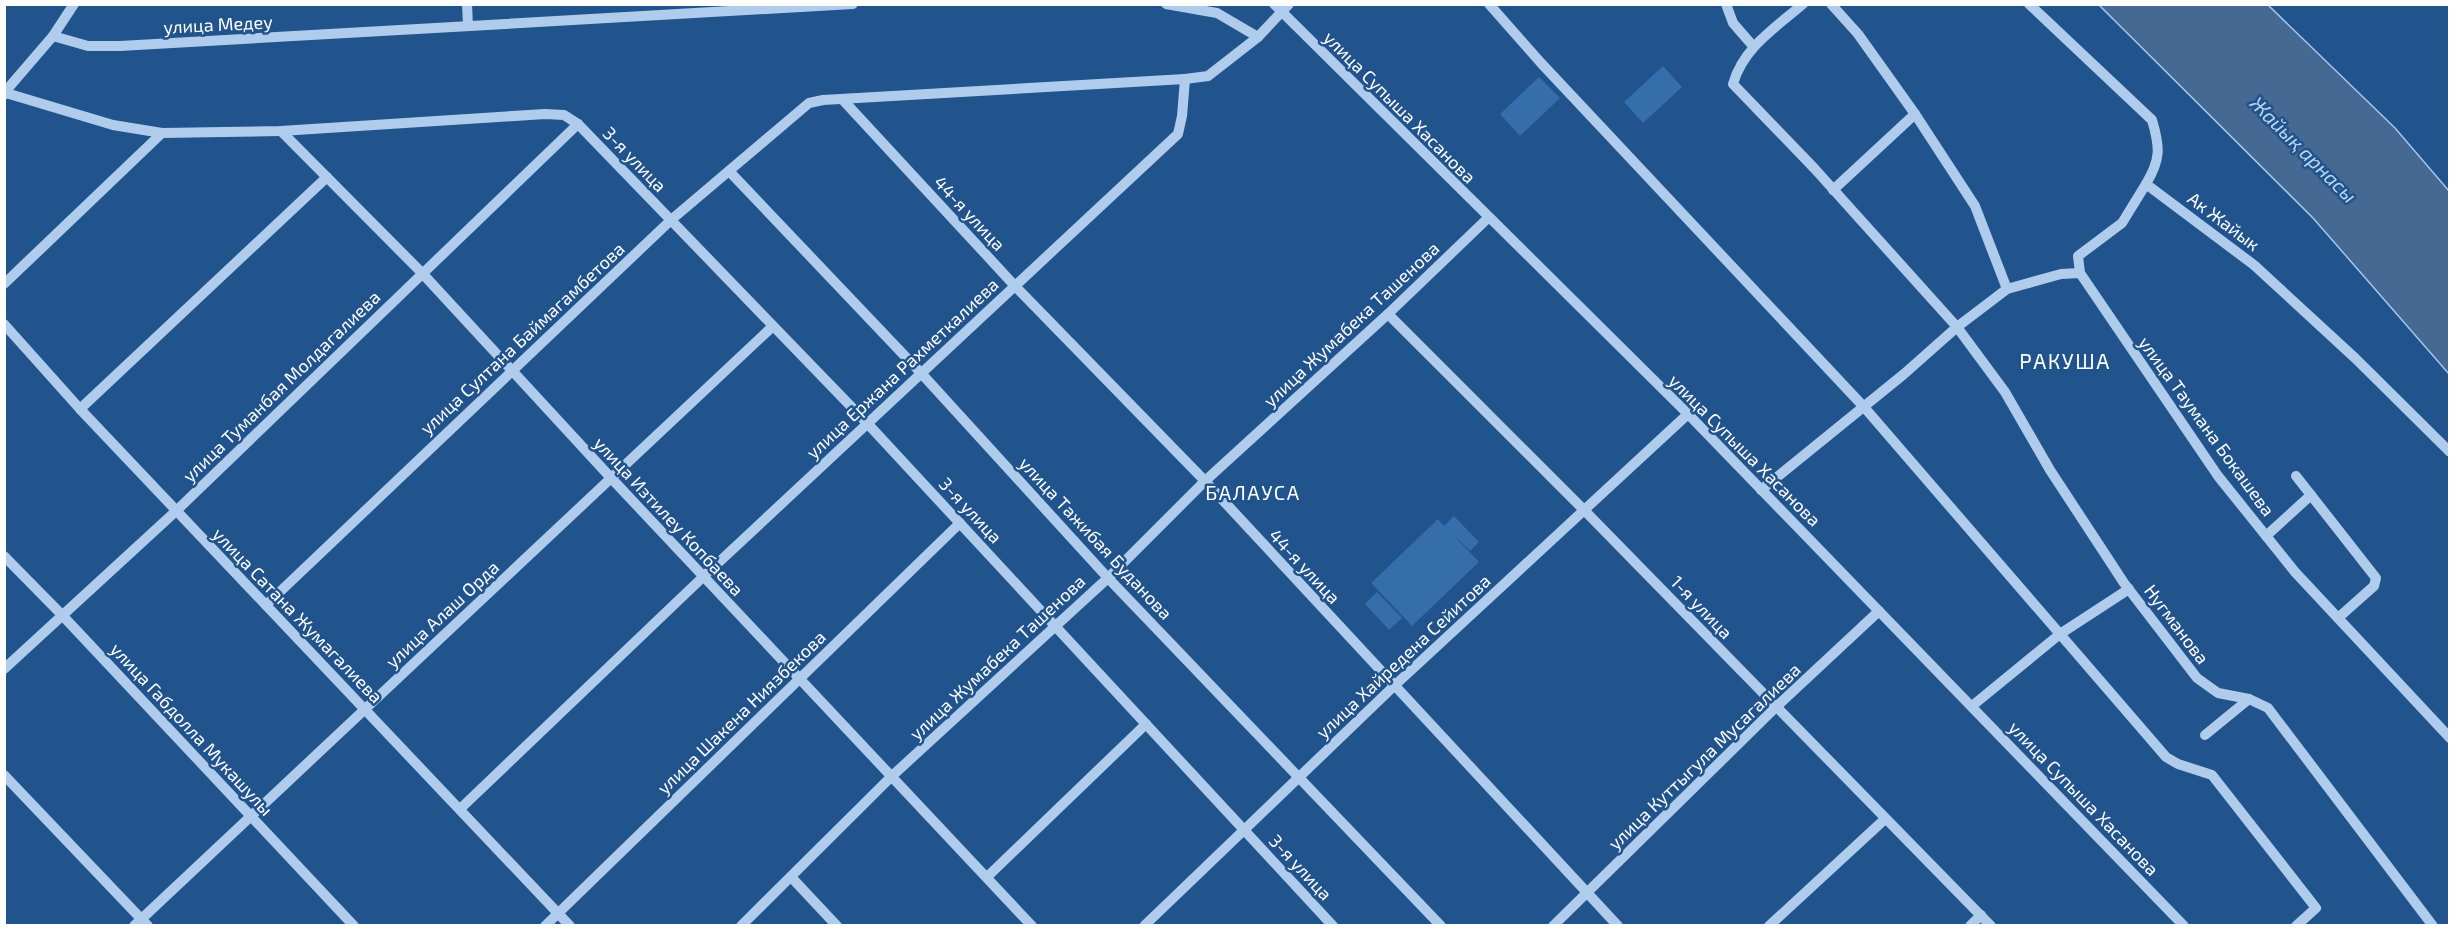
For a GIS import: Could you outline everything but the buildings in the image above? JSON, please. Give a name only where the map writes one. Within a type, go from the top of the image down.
[{"type":"street","points":[[74,4],[53,36],[5,94],[113,124],[162,133],[281,131],[545,114],[564,115],[578,124]]},
{"type":"street","points":[[467,4],[468,26]]},
{"type":"street","name":"улица Медеу","points":[[53,36],[88,46],[120,46],[468,26],[699,9],[853,4]]},
{"type":"street","points":[[1166,4],[1217,13],[1258,37]]},
{"type":"street","points":[[1489,4],[1541,63],[1864,406],[2166,757],[2178,764],[2212,775],[2316,908],[2296,926]]},
{"type":"street","points":[[1726,4],[1733,23],[1753,46],[1803,4]]},
{"type":"street","points":[[1831,4],[1858,34],[1915,114],[1975,206],[2007,289]]},
{"type":"street","points":[[1761,490],[2007,289],[2061,274],[2080,273],[2078,256],[2122,222],[2157,167],[2159,143],[2152,120],[2029,4]]},
{"type":"street","points":[[842,99],[1208,76],[1258,37],[1281,7]]},
{"type":"street","name":"улица Супыша Хасанова","points":[[1281,7],[1488,218],[1688,414],[2184,926]]},
{"type":"street","name":"Нугманова","points":[[1753,46],[1737,69],[1732,84],[1958,327],[2005,392],[2050,470],[2129,589],[2197,678],[2218,693],[2249,699],[2268,708],[2433,926]]},
{"type":"street","name":"улица Ержана Рахметкалиева","points":[[460,809],[704,576],[1178,134],[1185,79]]},
{"type":"street","name":"улица Султана Баймагамбетова","points":[[266,605],[671,220],[809,103],[842,99]]},
{"type":"street","name":"44-я улица","points":[[842,99],[1015,286],[1204,482],[1618,926]]},
{"type":"street","points":[[1833,190],[1915,114]]},
{"type":"street","name":"3-я улица","points":[[578,124],[867,423],[1333,926]]},
{"type":"street","name":"улица Туманбая Молдагалиева","points":[[4,669],[176,511],[578,124]]},
{"type":"street","name":"улица Изтилеу Копбаева","points":[[281,131],[422,273],[510,371],[1032,926]]},
{"type":"street","points":[[4,284],[162,133]]},
{"type":"street","name":"улица Тажибая Буданова","points":[[729,171],[921,373],[1108,578],[1300,776],[1441,926]]},
{"type":"street","points":[[80,409],[327,177]]},
{"type":"street","name":"Ак Жайык","points":[[2146,184],[2254,265],[2355,358],[2450,452]]},
{"type":"street","name":"улица Жумабека Ташенова","points":[[741,926],[792,878],[892,776],[1108,578],[1204,482],[1388,314],[1488,218]]},
{"type":"street","name":"улица Таумана Бокашева","points":[[2080,273],[2218,476],[2295,572],[2450,738]]},
{"type":"street","name":"1-я улица","points":[[1388,314],[1584,510],[1991,926]]},
{"type":"street","name":"улица Сатана Жумагалиева","points":[[4,324],[80,409],[570,926]]},
{"type":"street","name":"улица Алаш Орда","points":[[141,923],[250,815],[772,327]]},
{"type":"street","name":"улица Хайредена Сейитова","points":[[1144,926],[1394,686],[1688,414]]},
{"type":"street","points":[[2296,476],[2376,578],[2374,586],[2338,618]]},
{"type":"street","points":[[2266,536],[2311,495]]},
{"type":"street","name":"улица Шакена Ниязбекова","points":[[545,926],[960,523]]},
{"type":"street","name":"улица Габдолла Мукашулы","points":[[4,556],[63,615],[354,926]]},
{"type":"street","points":[[1972,706],[2060,634],[2129,589]]},
{"type":"street","name":"улица Куттыгула Мусагалиева","points":[[1553,926],[1776,707],[1879,611]]},
{"type":"street","points":[[2205,735],[2249,699]]},
{"type":"street","points":[[987,878],[1146,724]]},
{"type":"street","points":[[4,775],[141,923]]},
{"type":"street","points":[[1769,926],[1885,819]]},
{"type":"street","points":[[792,878],[837,926]]},
{"type":"street","points":[[1970,926],[1981,915]]},
{"type":"shaded area","points":[[1663,66],[1682,87],[1643,123],[1624,102]]},
{"type":"shaded area","points":[[1539,77],[1560,98],[1520,136],[1500,114]]},
{"type":"shaded area","points":[[1454,516],[1479,542],[1470,551],[1446,527],[1479,562],[1412,626],[1371,583],[1438,519],[1444,526]]},
{"type":"shaded area","points":[[1377,592],[1402,618],[1389,630],[1365,604]]},
{"type":"water","name":"Жайық арнасы","points":[[2099,5],[2268,5],[2395,128],[2449,191],[2449,374],[2313,218]]},
{"type":"district","name":"РАКУША","points":[[2065,360]]},
{"type":"district","name":"БАЛАУСА","points":[[1253,492]]}]
